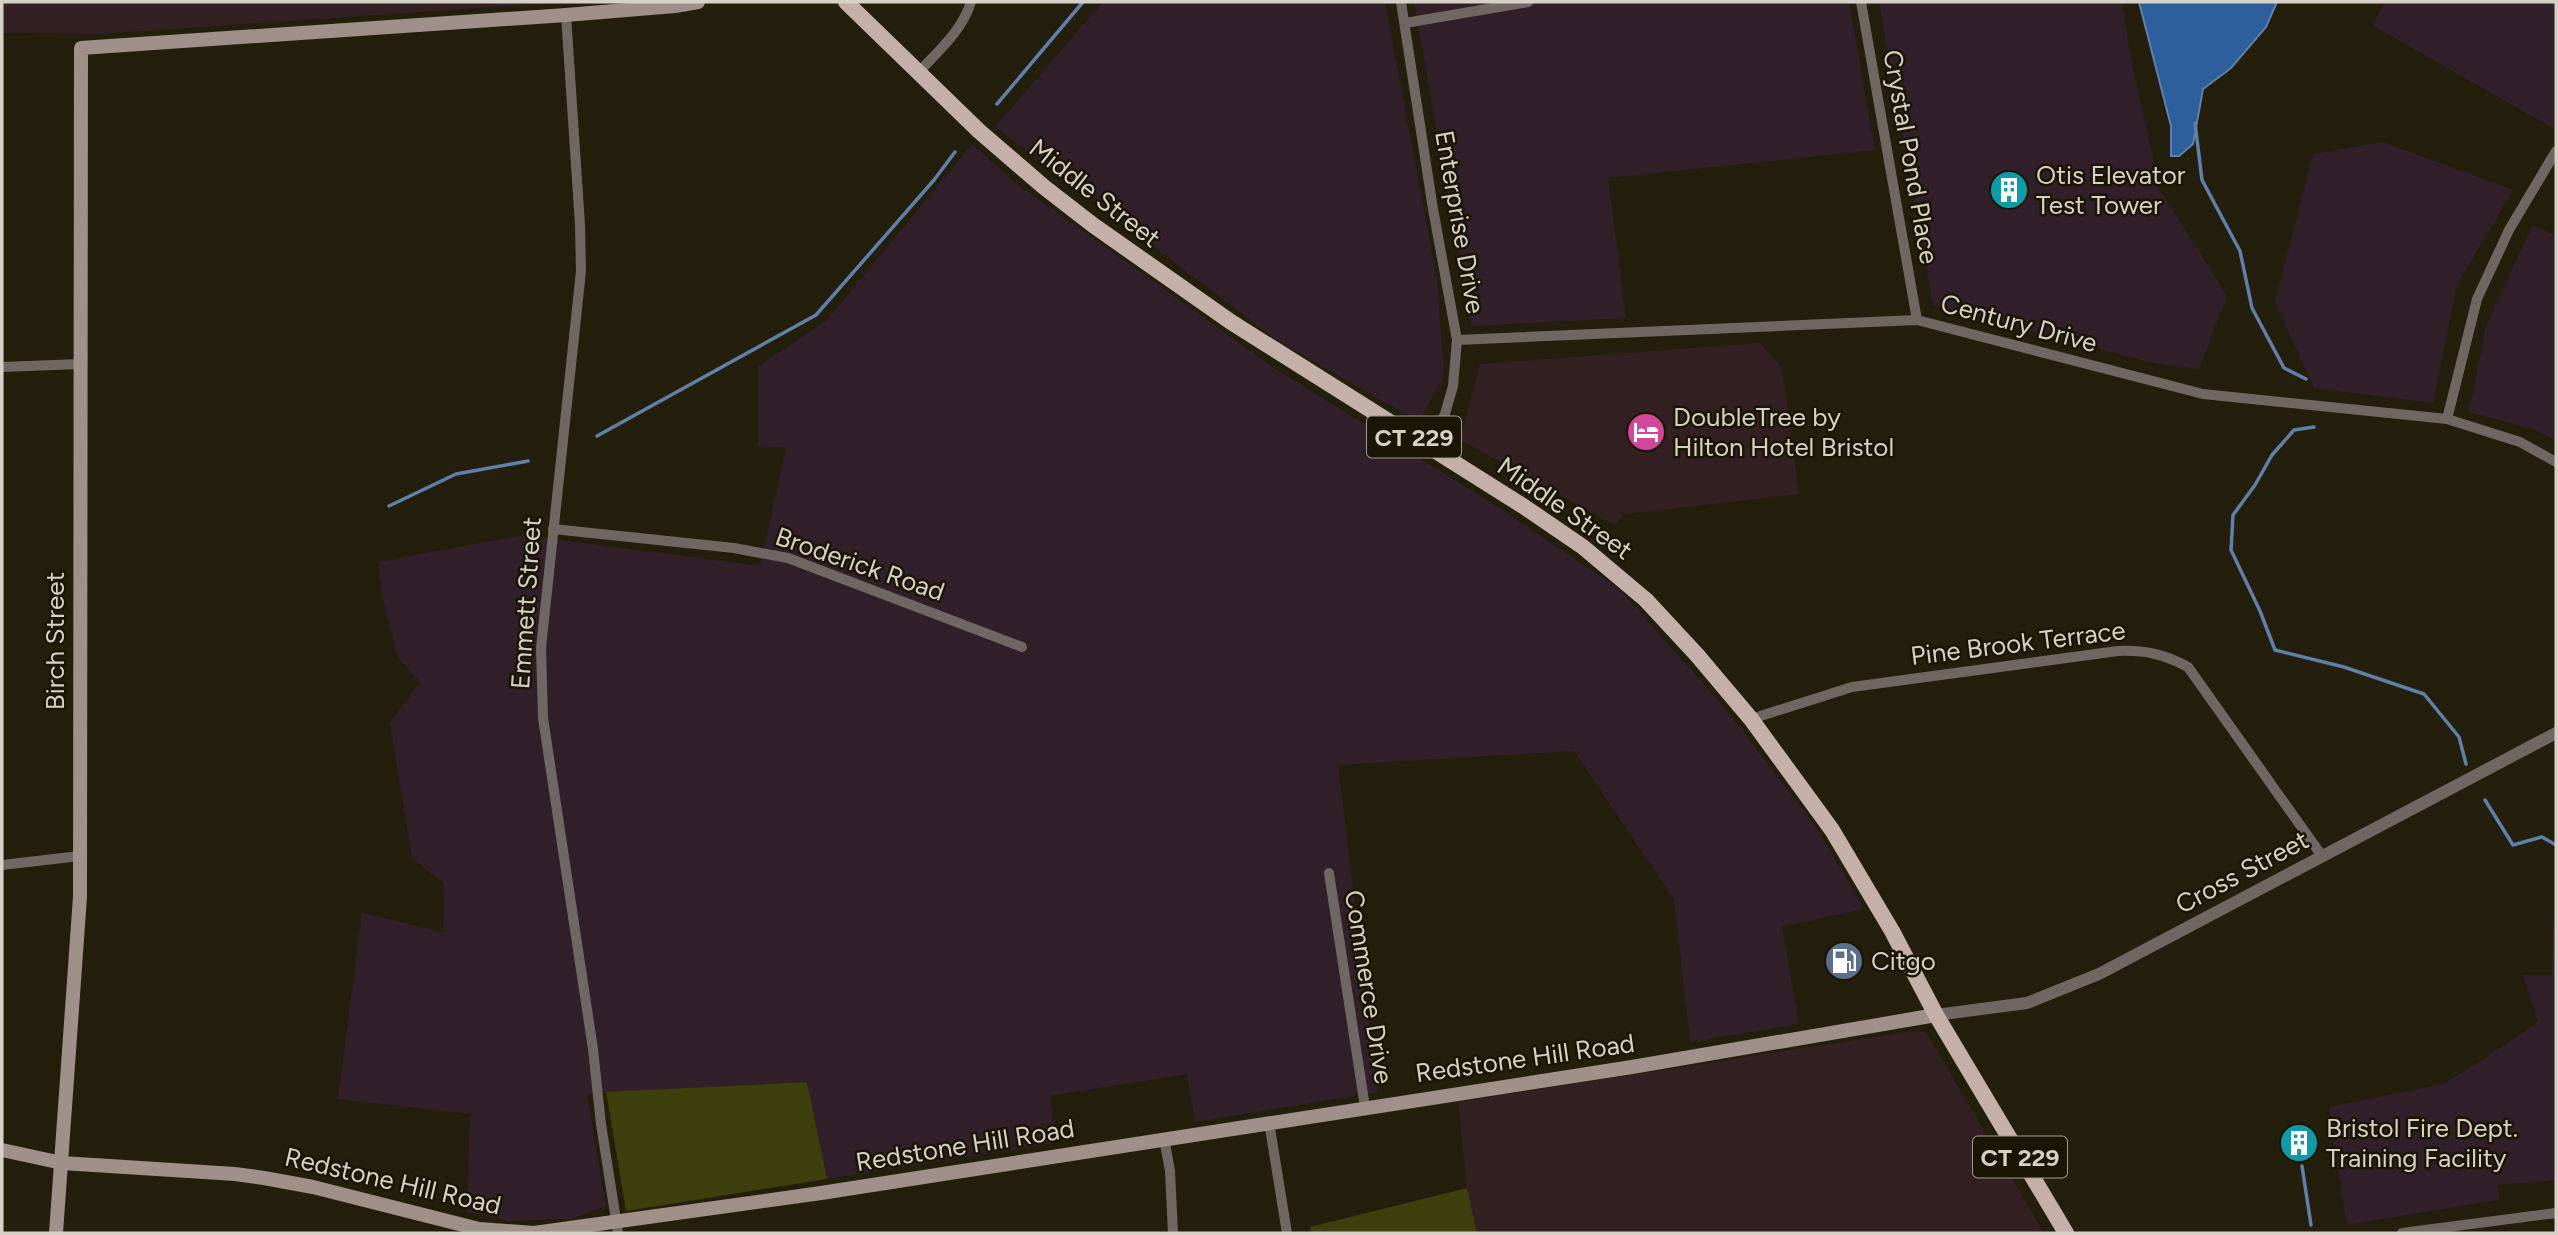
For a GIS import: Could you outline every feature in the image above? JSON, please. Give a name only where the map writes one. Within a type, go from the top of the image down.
[{"type":"main road","points":[[566,15],[698,2]]},
{"type":"main road","name":"Middle Street","points":[[846,2],[1015,162],[1113,239],[1241,329],[1533,513],[1618,574],[1647,600],[1751,719],[1801,785],[1845,850],[1936,1015],[2066,1233]]},
{"type":"main road","name":"Birch Street","points":[[56,1233],[78,953],[81,48],[566,15]]},
{"type":"main road","name":"Redstone Hill Road","points":[[2,1150],[62,1163],[264,1178],[313,1187],[479,1228],[507,1232],[617,1228],[1164,1138],[1644,1065],[1936,1015]]},
{"type":"street","points":[[918,73],[953,35],[966,17],[971,2]]},
{"type":"street","name":"Enterprise Drive","points":[[1401,2],[1433,209],[1457,340],[1453,386],[1445,414],[1429,446]]},
{"type":"street","points":[[1405,23],[1528,2]]},
{"type":"street","name":"Crystal Pond Place","points":[[1861,2],[1917,320]]},
{"type":"street","name":"Emmett Street","points":[[566,15],[581,271],[541,648],[543,718],[617,1228]]},
{"type":"street","points":[[2447,419],[2477,299],[2509,230],[2556,150]]},
{"type":"street","name":"Century Drive","points":[[1457,340],[1917,320],[2203,394],[2447,419],[2520,442],[2556,462]]},
{"type":"street","points":[[2,367],[80,364]]},
{"type":"street","name":"Broderick Road","points":[[554,529],[734,548],[788,558],[1022,647]]},
{"type":"street","name":"Pine Brook Terrace","points":[[1751,719],[1852,687],[2118,651],[2148,651],[2168,656],[2188,667],[2322,856]]},
{"type":"street","name":"Cross Street","points":[[1936,1015],[2027,1003],[2099,974],[2556,733]]},
{"type":"street","points":[[2,865],[80,856]]},
{"type":"street","name":"Commerce Drive","points":[[1329,873],[1365,1107]]},
{"type":"street","points":[[1269,1122],[1287,1233]]},
{"type":"street","points":[[1164,1138],[1170,1171],[1173,1233]]},
{"type":"street","points":[[2402,1233],[2556,1213]]},
{"type":"shaded area","points":[[2,2],[564,2],[100,34],[2,33]]},
{"type":"shaded area","points":[[1103,2],[1385,2],[1437,279],[1444,376],[1419,422],[1277,340],[995,127]]},
{"type":"shaded area","points":[[1414,2],[1849,2],[1875,150],[1608,178],[1626,318],[1471,326]]},
{"type":"shaded area","points":[[1879,2],[2122,2],[2130,55],[2160,190],[2227,296],[2199,369],[2153,363],[1933,305]]},
{"type":"shaded area","points":[[2385,2],[2556,2],[2556,130],[2372,25]]},
{"type":"shaded area","points":[[2383,142],[2513,190],[2457,285],[2433,403],[2314,388],[2275,302],[2313,154]]},
{"type":"shaded area","points":[[972,144],[1013,181],[1277,370],[1495,505],[1618,588],[1724,707],[1817,828],[1864,909],[1782,927],[1799,1024],[1690,1042],[1674,900],[1574,751],[1338,765],[1378,1092],[1195,1122],[1187,1074],[1050,1096],[1056,1143],[827,1179],[807,1082],[587,1094],[606,1206],[571,1219],[507,1221],[467,1212],[470,1114],[338,1099],[362,913],[443,932],[444,884],[412,858],[390,723],[420,682],[398,658],[383,600],[378,562],[523,535],[760,566],[786,448],[758,446],[758,367],[827,320]]},
{"type":"shaded area","points":[[2532,226],[2556,235],[2556,441],[2536,430],[2469,412],[2486,326]]},
{"type":"shaded area","points":[[1760,343],[1782,368],[1799,494],[1625,514],[1615,525],[1460,440],[1480,364]]},
{"type":"shaded area","points":[[2556,918],[2556,1180],[2498,1185],[2499,1200],[2347,1225],[2329,1107],[2443,1084],[2538,1022],[2523,975],[2552,975],[2553,924]]},
{"type":"shaded area","points":[[1913,1031],[1926,1032],[2044,1233],[1477,1233],[1467,1188],[1458,1102]]},
{"type":"shaded area","points":[[807,1082],[827,1179],[626,1211],[606,1092]]},
{"type":"shaded area","points":[[1467,1188],[1477,1233],[1311,1233],[1310,1227]]},
{"type":"water","points":[[2139,2],[2277,2],[2266,27],[2231,68],[2203,89],[2193,144],[2179,156],[2171,156],[2171,126]]},
{"type":"waterway","points":[[997,104],[1083,2]]},
{"type":"waterway","points":[[2195,123],[2202,180],[2240,251],[2252,308],[2284,368],[2306,379]]},
{"type":"waterway","points":[[597,436],[816,315],[934,180],[955,152]]},
{"type":"waterway","points":[[2314,427],[2294,430],[2272,455],[2233,515],[2231,550],[2275,650],[2344,667],[2424,694],[2459,737],[2466,764]]},
{"type":"waterway","points":[[389,506],[456,474],[528,461]]},
{"type":"waterway","points":[[2485,800],[2513,845],[2542,837],[2556,845]]},
{"type":"waterway","points":[[2302,1166],[2311,1225]]},
{"type":"place","name":"Otis Elevator Test Tower","points":[[2009,190]]},
{"type":"place","name":"DoubleTree by Hilton Hotel Bristol","points":[[1646,432]]},
{"type":"place","name":"Citgo","points":[[1844,961]]},
{"type":"place","name":"Bristol Fire Dept. Training Facility","points":[[2299,1143]]}]
